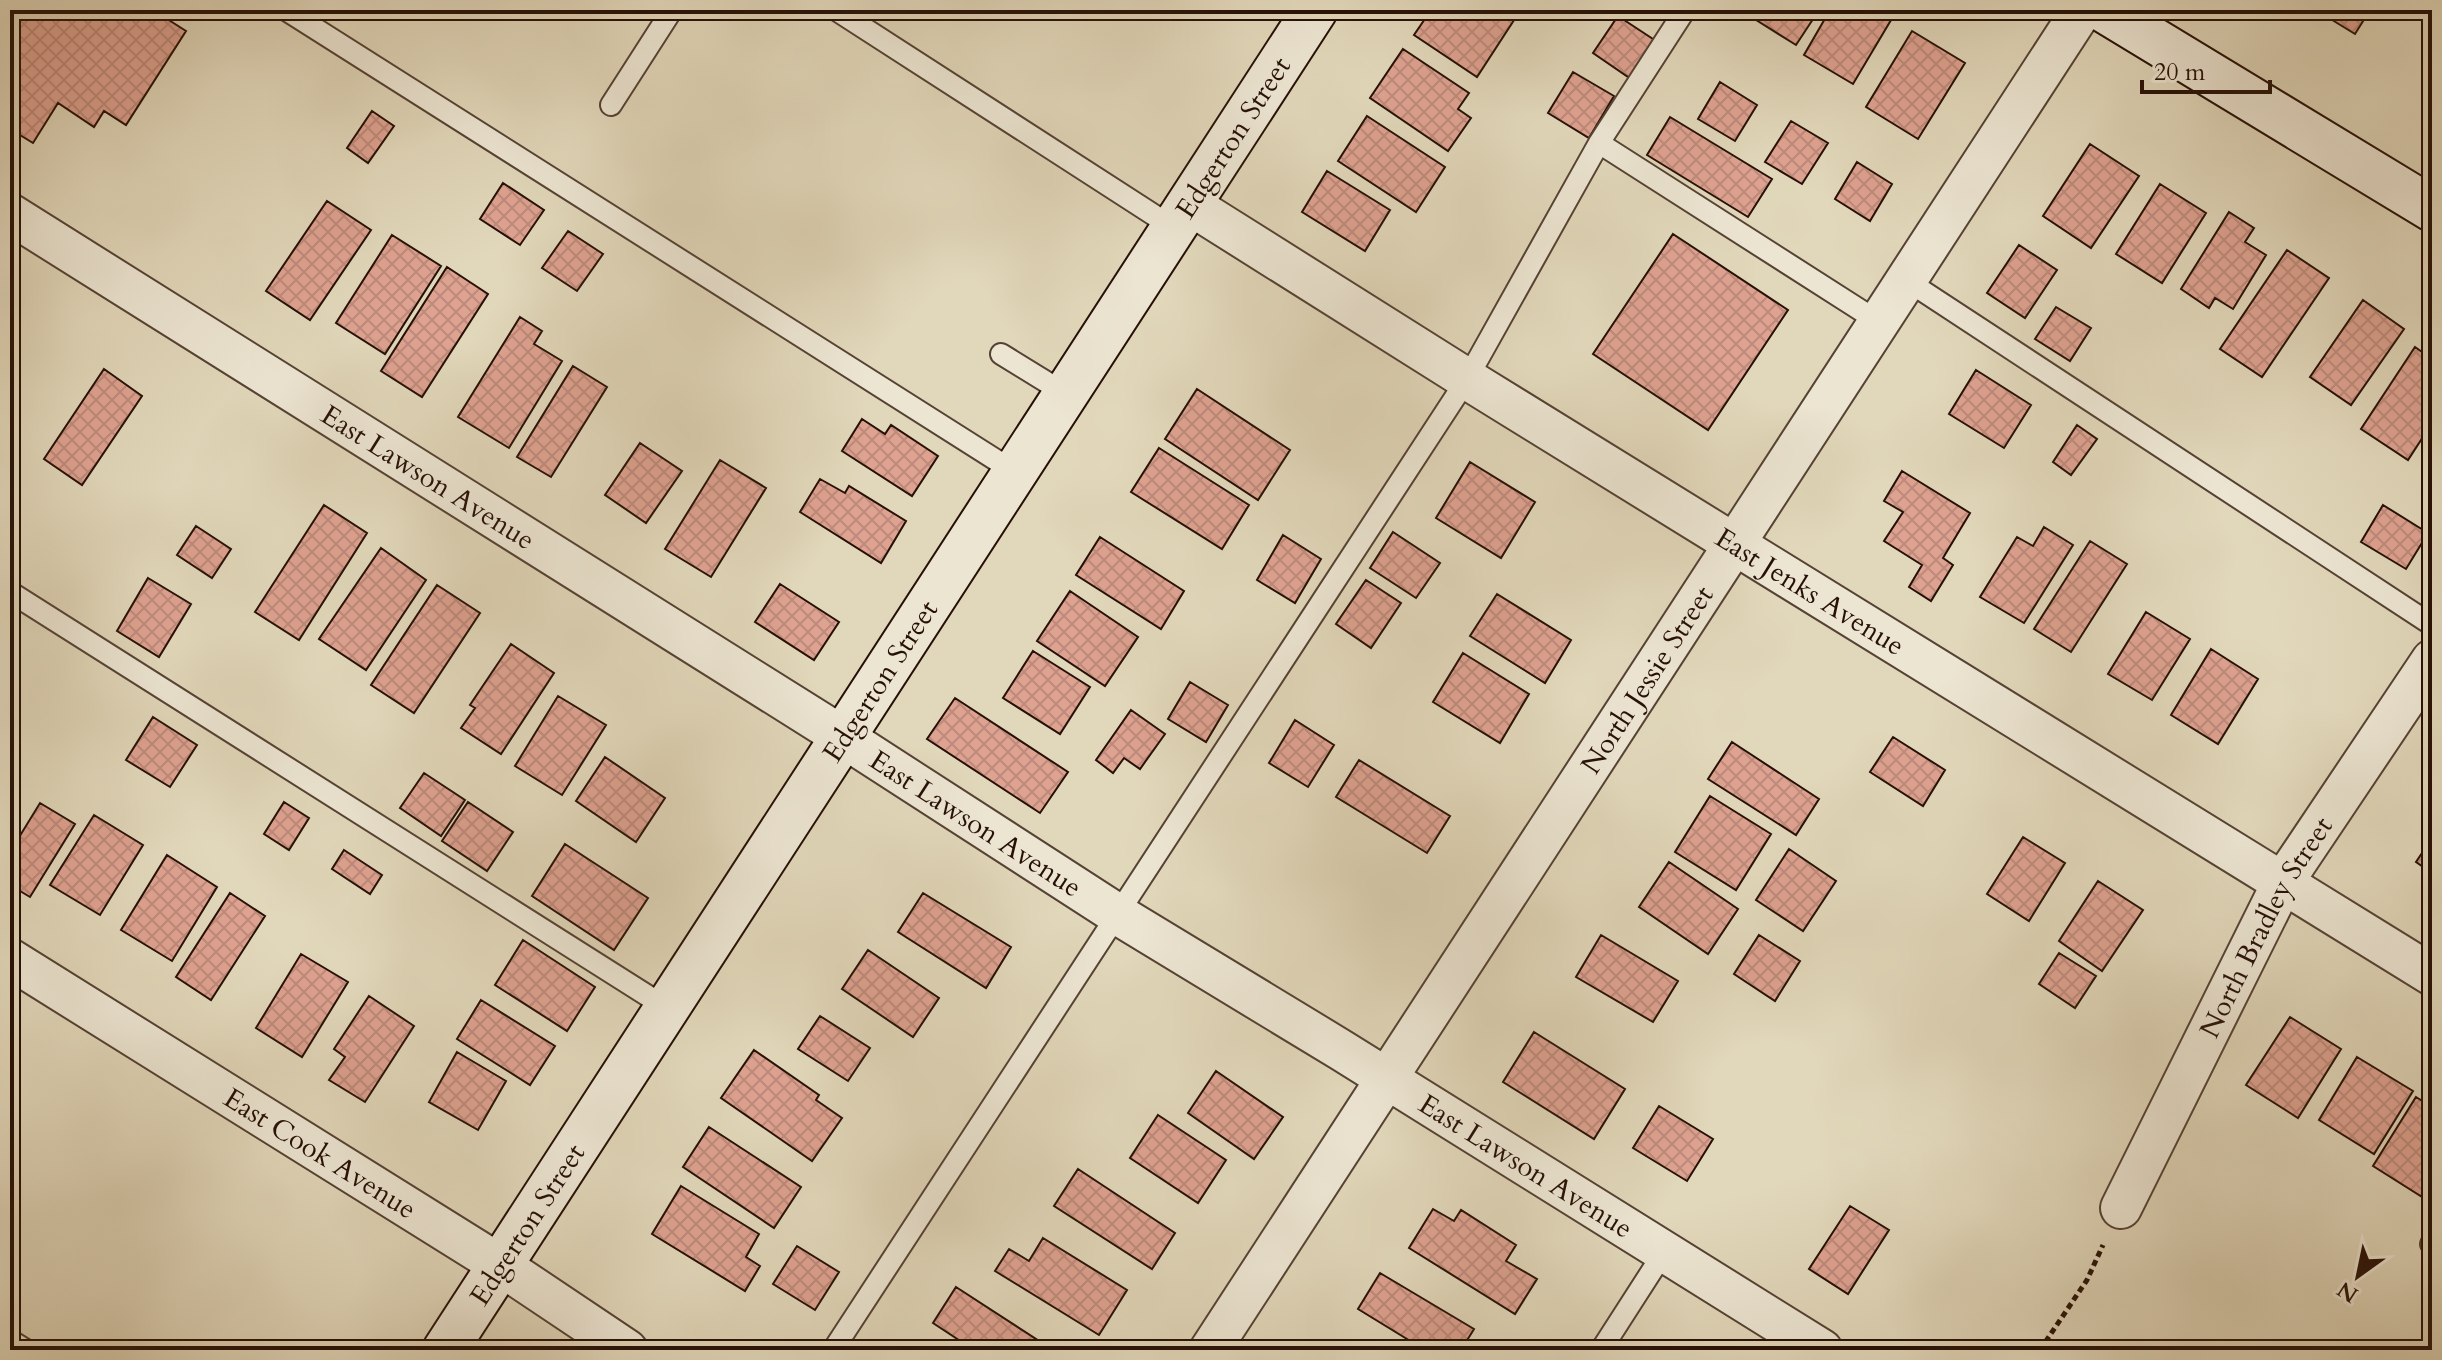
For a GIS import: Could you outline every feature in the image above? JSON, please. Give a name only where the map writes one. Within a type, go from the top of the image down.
[{"type":"street","name":"Edgerton Street","points":[[445,1350],[1315,10]]},
{"type":"street","name":"North Jessie Street","points":[[1210,1350],[2082,10]]},
{"type":"street","points":[[2104,10],[2432,209]]},
{"type":"street","name":"East Lawson Avenue","points":[[10,214],[843,737],[1117,914],[1822,1350]]},
{"type":"street","name":"East Jenks Avenue","points":[[1181,216],[1467,379],[2432,975]]},
{"type":"street","name":"North Bradley Street","points":[[2121,1208],[2283,882],[2432,660]]},
{"type":"street","name":"East Cook Avenue","points":[[10,959],[500,1265],[627,1350]]},
{"type":"lane","points":[[286,10],[1015,472]]},
{"type":"lane","points":[[611,105],[672,10]]},
{"type":"lane","points":[[836,10],[1181,216]]},
{"type":"lane","points":[[833,1350],[1467,379],[1599,143],[1685,10]]},
{"type":"lane","points":[[1599,143],[1879,322]]},
{"type":"lane","points":[[1906,280],[2432,625]]},
{"type":"lane","points":[[1001,354],[1066,394]]},
{"type":"lane","points":[[10,592],[667,1008]]},
{"type":"lane","points":[[1601,1350],[1664,1252]]},
{"type":"lane","points":[[10,1340],[26,1350]]},
{"type":"path","points":[[2040,1350],[2087,1280],[2121,1208]]},
{"type":"building","points":[[10,10],[153,10],[186,31],[126,125],[104,111],[94,127],[58,103],[33,143],[10,129]]},
{"type":"building","points":[[1431,10],[1505,10],[1516,17],[1477,77],[1414,35]]},
{"type":"building","points":[[1747,10],[1819,10],[1796,45],[1745,13]]},
{"type":"building","points":[[1830,10],[1874,10],[1891,20],[1853,84],[1804,55]]},
{"type":"building","points":[[2316,10],[2370,10],[2355,34]]},
{"type":"building","points":[[1618,16],[1656,41],[1631,79],[1593,53]]},
{"type":"building","points":[[1912,31],[1965,63],[1918,139],[1866,107]]},
{"type":"building","points":[[1403,49],[1469,93],[1458,109],[1471,118],[1448,151],[1370,98]]},
{"type":"building","points":[[1573,72],[1614,96],[1589,138],[1548,113]]},
{"type":"building","points":[[1720,82],[1757,105],[1735,141],[1698,119]]},
{"type":"building","points":[[372,111],[394,126],[368,163],[347,148]]},
{"type":"building","points":[[1367,116],[1445,167],[1416,212],[1338,161]]},
{"type":"building","points":[[1670,117],[1772,179],[1748,217],[1647,155]]},
{"type":"building","points":[[1791,121],[1828,143],[1802,184],[1765,162]]},
{"type":"building","points":[[2090,144],[2139,176],[2091,248],[2043,216]]},
{"type":"building","points":[[1857,162],[1892,184],[1870,221],[1835,199]]},
{"type":"building","points":[[1327,171],[1390,210],[1365,251],[1302,212]]},
{"type":"building","points":[[503,183],[544,210],[520,245],[480,219]]},
{"type":"building","points":[[2160,184],[2206,213],[2162,283],[2116,254]]},
{"type":"building","points":[[327,201],[371,230],[310,320],[266,291]]},
{"type":"building","points":[[2229,212],[2254,228],[2245,242],[2266,255],[2233,309],[2215,298],[2209,308],[2181,289]]},
{"type":"building","points":[[568,231],[603,254],[577,291],[542,268]]},
{"type":"building","points":[[1673,234],[1788,310],[1708,430],[1593,354]]},
{"type":"building","points":[[392,235],[441,266],[385,354],[336,323]]},
{"type":"building","points":[[2019,245],[2057,270],[2025,318],[1987,293]]},
{"type":"building","points":[[2287,250],[2329,278],[2262,377],[2220,349]]},
{"type":"building","points":[[447,267],[488,294],[422,397],[381,371]]},
{"type":"building","points":[[2363,300],[2404,329],[2351,405],[2310,377]]},
{"type":"building","points":[[2056,307],[2091,328],[2070,361],[2035,339]]},
{"type":"building","points":[[520,317],[542,331],[534,344],[562,361],[509,448],[458,417]]},
{"type":"building","points":[[2415,347],[2432,359],[2432,423],[2408,460],[2361,429]]},
{"type":"building","points":[[573,366],[607,387],[551,477],[517,457]]},
{"type":"building","points":[[104,369],[142,396],[82,485],[44,459]]},
{"type":"building","points":[[1976,370],[2031,405],[2004,448],[1949,414]]},
{"type":"building","points":[[1197,389],[1290,450],[1258,500],[1165,439]]},
{"type":"building","points":[[862,419],[885,434],[891,425],[938,456],[912,496],[842,451]]},
{"type":"building","points":[[2077,425],[2097,439],[2071,475],[2053,462]]},
{"type":"building","points":[[640,443],[682,471],[646,523],[605,495]]},
{"type":"building","points":[[1159,448],[1249,505],[1222,549],[1131,492]]},
{"type":"building","points":[[720,460],[766,488],[711,577],[665,549]]},
{"type":"building","points":[[1470,462],[1535,502],[1501,558],[1436,518]]},
{"type":"building","points":[[1902,471],[1970,513],[1943,558],[1953,565],[1931,601],[1909,587],[1922,565],[1884,541],[1903,512],[1884,501]]},
{"type":"building","points":[[820,479],[845,493],[849,486],[906,521],[881,563],[800,512]]},
{"type":"building","points":[[324,505],[367,533],[299,640],[255,612]]},
{"type":"building","points":[[2383,505],[2428,533],[2406,569],[2361,542]]},
{"type":"building","points":[[196,526],[231,549],[212,578],[177,555]]},
{"type":"building","points":[[2044,527],[2073,545],[2024,623],[1980,597],[2017,537],[2033,546]]},
{"type":"building","points":[[1393,532],[1440,563],[1416,598],[1370,568]]},
{"type":"building","points":[[1283,535],[1321,559],[1295,603],[1257,580]]},
{"type":"building","points":[[1100,537],[1184,591],[1161,629],[1076,575]]},
{"type":"building","points":[[2090,541],[2127,564],[2071,652],[2034,629]]},
{"type":"building","points":[[381,548],[426,580],[366,670],[319,639]]},
{"type":"building","points":[[148,578],[191,604],[159,657],[117,631]]},
{"type":"building","points":[[1366,580],[1401,603],[1371,648],[1336,624]]},
{"type":"building","points":[[780,584],[839,622],[814,660],[755,622]]},
{"type":"building","points":[[437,585],[480,613],[414,713],[371,685]]},
{"type":"building","points":[[1070,591],[1138,637],[1105,686],[1037,641]]},
{"type":"building","points":[[1497,594],[1571,640],[1545,683],[1470,636]]},
{"type":"building","points":[[2146,612],[2190,639],[2152,700],[2108,674]]},
{"type":"building","points":[[511,644],[554,673],[501,754],[461,728],[475,708],[470,705]]},
{"type":"building","points":[[2211,649],[2258,679],[2218,744],[2171,715]]},
{"type":"building","points":[[1033,651],[1090,687],[1060,734],[1003,698]]},
{"type":"building","points":[[1463,653],[1529,694],[1500,743],[1433,702]]},
{"type":"building","points":[[1190,682],[1228,705],[1206,742],[1168,719]]},
{"type":"building","points":[[558,696],[606,725],[562,795],[515,766]]},
{"type":"building","points":[[955,698],[1068,772],[1040,813],[927,739]]},
{"type":"building","points":[[1131,710],[1165,734],[1140,769],[1124,758],[1113,773],[1096,760]]},
{"type":"building","points":[[153,717],[197,745],[170,787],[126,760]]},
{"type":"building","points":[[1295,720],[1334,745],[1308,787],[1269,763]]},
{"type":"building","points":[[1893,737],[1945,770],[1923,806],[1870,772]]},
{"type":"building","points":[[1732,742],[1819,799],[1796,835],[1708,779]]},
{"type":"building","points":[[605,757],[665,798],[636,842],[576,801]]},
{"type":"building","points":[[1359,760],[1450,816],[1427,853],[1336,797]]},
{"type":"building","points":[[424,773],[465,800],[441,836],[400,808]]},
{"type":"building","points":[[1710,796],[1771,834],[1736,890],[1675,852]]},
{"type":"building","points":[[284,802],[309,818],[289,850],[264,834]]},
{"type":"building","points":[[468,802],[513,832],[487,871],[442,841]]},
{"type":"building","points":[[40,803],[75,824],[30,897],[10,885],[10,852]]},
{"type":"building","points":[[94,815],[143,845],[100,915],[50,885]]},
{"type":"building","points":[[2023,837],[2065,863],[2029,921],[1987,894]]},
{"type":"building","points":[[2432,838],[2432,873],[2416,862]]},
{"type":"building","points":[[565,844],[648,898],[614,950],[532,896]]},
{"type":"building","points":[[1789,849],[1836,881],[1803,931],[1756,900]]},
{"type":"building","points":[[344,850],[382,875],[370,894],[332,869]]},
{"type":"building","points":[[167,855],[217,887],[172,961],[121,930]]},
{"type":"building","points":[[1669,862],[1738,909],[1708,954],[1639,907]]},
{"type":"building","points":[[2098,881],[2143,910],[2102,971],[2059,941]]},
{"type":"building","points":[[230,893],[265,916],[211,1000],[176,977]]},
{"type":"building","points":[[923,893],[1011,947],[986,988],[898,932]]},
{"type":"building","points":[[1601,935],[1678,981],[1653,1022],[1576,977]]},
{"type":"building","points":[[1759,935],[1800,961],[1775,1001],[1734,974]]},
{"type":"building","points":[[523,940],[595,987],[567,1031],[495,985]]},
{"type":"building","points":[[868,950],[939,998],[913,1037],[842,989]]},
{"type":"building","points":[[2059,953],[2096,976],[2075,1008],[2039,984]]},
{"type":"building","points":[[301,954],[348,982],[302,1057],[256,1028]]},
{"type":"building","points":[[369,996],[414,1026],[365,1102],[329,1080],[345,1057],[334,1049]]},
{"type":"building","points":[[481,1000],[555,1046],[530,1085],[457,1039]]},
{"type":"building","points":[[820,1016],[870,1048],[848,1081],[798,1049]]},
{"type":"building","points":[[2290,1017],[2341,1049],[2298,1118],[2246,1085]]},
{"type":"building","points":[[1534,1032],[1625,1089],[1594,1139],[1503,1082]]},
{"type":"building","points":[[754,1050],[819,1095],[816,1100],[842,1118],[812,1161],[721,1098]]},
{"type":"building","points":[[457,1052],[506,1081],[478,1130],[429,1102]]},
{"type":"building","points":[[2357,1057],[2413,1091],[2374,1154],[2319,1120]]},
{"type":"building","points":[[1216,1071],[1283,1117],[1254,1159],[1188,1113]]},
{"type":"building","points":[[2416,1097],[2432,1107],[2432,1191],[2427,1200],[2373,1166]]},
{"type":"building","points":[[1659,1106],[1713,1139],[1687,1181],[1633,1148]]},
{"type":"building","points":[[1158,1115],[1226,1160],[1198,1203],[1130,1158]]},
{"type":"building","points":[[709,1127],[801,1187],[774,1228],[683,1167]]},
{"type":"building","points":[[1078,1169],[1175,1233],[1152,1269],[1054,1206]]},
{"type":"building","points":[[681,1186],[759,1234],[746,1257],[760,1266],[745,1291],[652,1234]]},
{"type":"building","points":[[1850,1206],[1889,1230],[1848,1294],[1809,1269]]},
{"type":"building","points":[[1433,1209],[1454,1221],[1461,1210],[1516,1245],[1506,1261],[1537,1279],[1515,1314],[1409,1248]]},
{"type":"building","points":[[1043,1238],[1127,1290],[1099,1335],[995,1271],[1009,1249],[1029,1261]]},
{"type":"building","points":[[797,1246],[839,1272],[815,1310],[773,1284]]},
{"type":"building","points":[[1380,1273],[1474,1329],[1461,1350],[1425,1350],[1358,1309]]},
{"type":"building","points":[[956,1287],[1053,1350],[974,1350],[933,1323]]}]
